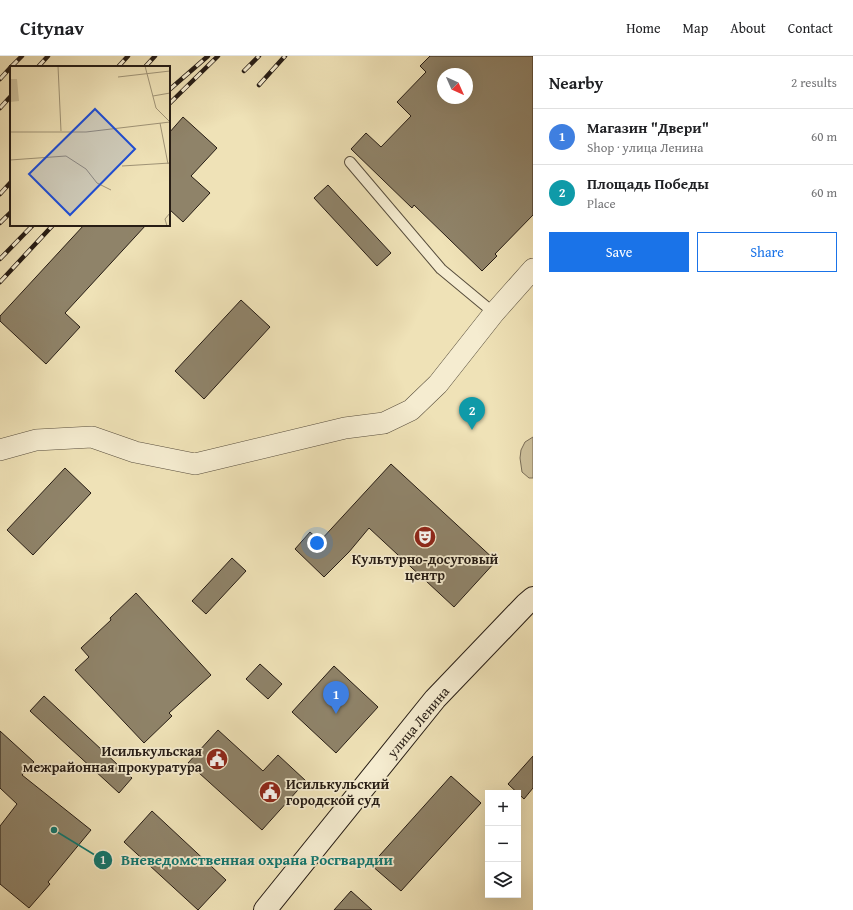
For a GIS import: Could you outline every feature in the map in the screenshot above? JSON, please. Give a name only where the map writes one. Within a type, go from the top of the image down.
[{"type":"street","points":[[0,450],[36,440],[92,437],[135,452],[195,464],[345,428],[384,423],[411,410],[438,384],[494,313],[533,269]]},
{"type":"street","name":"улица Ленина","points":[[265,910],[435,699],[533,598]]},
{"type":"lane","points":[[350,162],[441,269],[494,313]]},
{"type":"shaded area","points":[[533,437],[533,478],[529,478],[522,472],[520,458],[521,450],[525,442]]},
{"type":"building","points":[[430,56],[533,56],[533,215],[495,254],[497,256],[482,271],[414,205],[412,208],[351,149],[366,133],[381,147],[411,116],[397,102],[426,72],[420,66]]},
{"type":"building","points":[[183,117],[217,148],[191,176],[210,193],[183,222],[170,210],[170,132]]},
{"type":"building","points":[[328,185],[391,253],[377,266],[314,198]]},
{"type":"building","points":[[83,226],[145,226],[65,313],[80,327],[46,364],[0,321],[0,316]]},
{"type":"building","points":[[241,300],[270,327],[204,399],[175,371]]},
{"type":"building","name":"Культурно-досуговый центр","points":[[391,464],[496,561],[454,607],[369,528],[349,552],[324,577],[295,549],[310,532],[320,541]]},
{"type":"building","points":[[65,468],[91,493],[33,555],[7,530]]},
{"type":"building","points":[[232,558],[246,571],[206,614],[192,601]]},
{"type":"building","points":[[136,593],[211,675],[169,713],[172,716],[144,743],[75,670],[89,657],[81,648],[111,620],[110,618]]},
{"type":"building","points":[[260,664],[282,684],[268,699],[246,679]]},
{"type":"building","points":[[334,666],[378,707],[336,753],[292,712]]},
{"type":"building","points":[[44,696],[132,778],[119,793],[30,711]]},
{"type":"building","points":[[218,730],[263,771],[278,755],[306,781],[262,830],[188,763]]},
{"type":"building","points":[[0,731],[34,762],[22,775],[91,830],[48,882],[50,884],[29,908],[0,884],[0,826],[17,804],[0,788]]},
{"type":"building","points":[[533,756],[533,788],[524,799],[521,796],[521,790],[514,790],[508,784]]},
{"type":"building","points":[[451,776],[481,803],[401,891],[371,865]]},
{"type":"building","points":[[152,811],[226,880],[198,910],[124,842]]},
{"type":"building","points":[[351,891],[372,910],[334,910]]},
{"type":"railway","points":[[12,66],[22,56]]},
{"type":"railway","points":[[39,66],[48,56]]},
{"type":"railway","points":[[119,66],[128,56]]},
{"type":"railway","points":[[146,66],[155,56]]},
{"type":"railway","points":[[170,89],[208,56]]},
{"type":"railway","points":[[170,103],[218,56]]},
{"type":"railway","points":[[244,71],[259,56]]},
{"type":"railway","points":[[259,85],[285,56]]},
{"type":"railway","points":[[0,79],[10,68]]},
{"type":"railway","points":[[0,108],[10,97]]},
{"type":"railway","points":[[0,194],[10,183]]},
{"type":"railway","points":[[0,223],[10,213]]},
{"type":"railway","points":[[0,259],[32,226]]},
{"type":"railway","points":[[0,282],[52,226]]},
{"type":"place","name":"Площадь Победы","points":[[472,430]]},
{"type":"place","name":"Культурно-досуговый центр","points":[[425,537]]},
{"type":"place","name":"Магазин \"Двери\"","points":[[336,714]]},
{"type":"place","name":"Исилькульская межрайонная прокуратура","points":[[217,759]]},
{"type":"place","name":"Исилькульский городской суд","points":[[270,792]]},
{"type":"place","name":"Вневедомственная охрана Росгвардии","points":[[54,830]]}]
